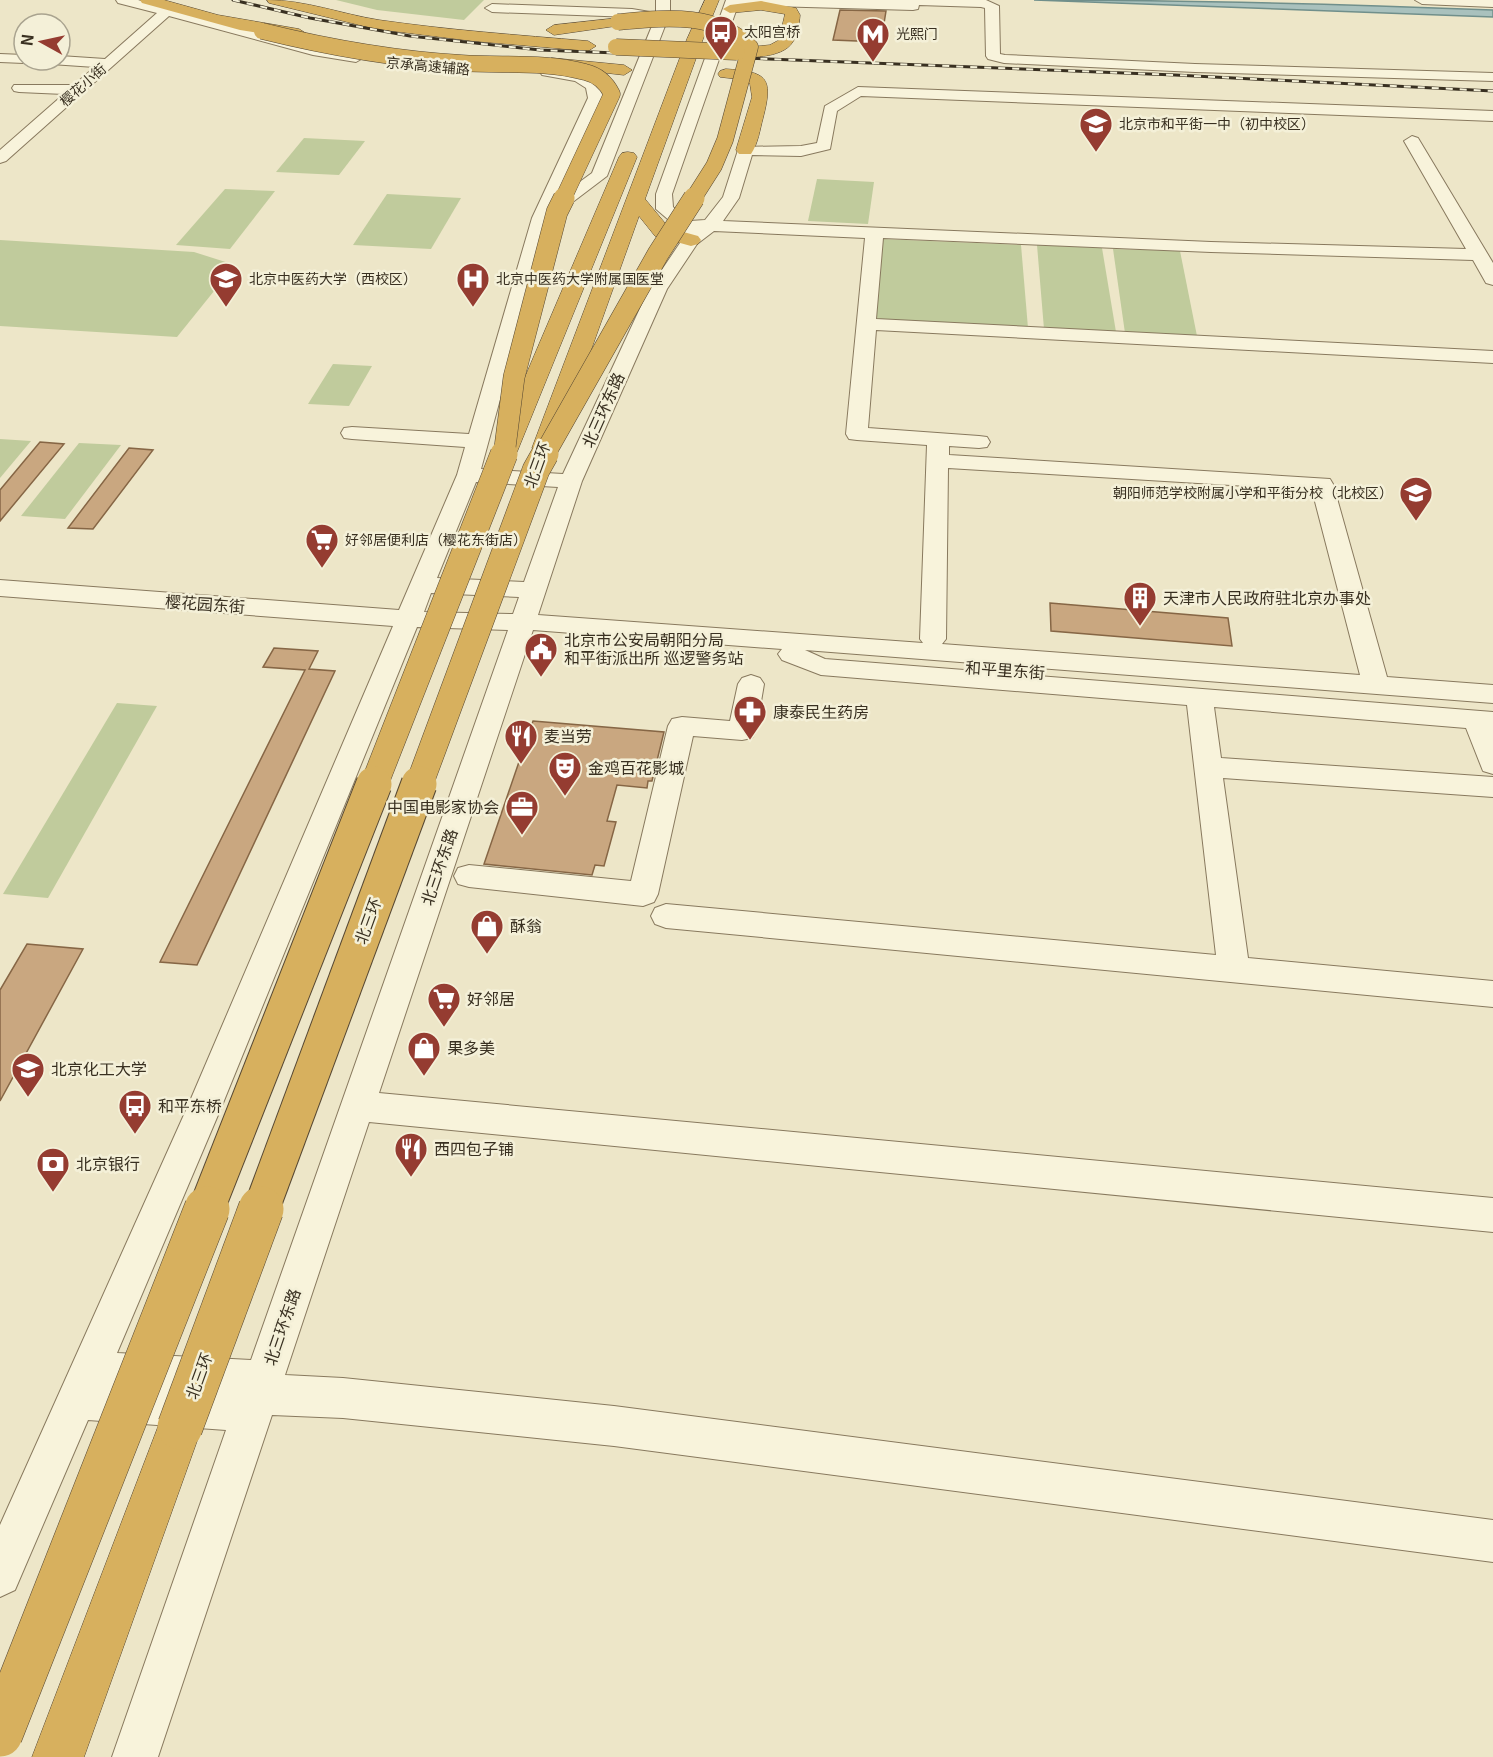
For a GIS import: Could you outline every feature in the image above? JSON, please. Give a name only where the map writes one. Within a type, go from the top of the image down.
[{"type":"highway","points":[[136,0],[156,7],[391,50],[462,58],[624,70],[750,76],[758,82],[760,97],[745,150]]},
{"type":"highway","points":[[274,0],[348,18],[404,28],[541,43],[737,52],[763,51],[786,43],[793,15],[790,10],[732,3]]},
{"type":"highway","points":[[314,0],[395,18],[538,32],[610,11],[649,11],[665,0]]},
{"type":"highway","points":[[668,73],[675,39],[691,0]]},
{"type":"highway","points":[[668,73],[695,39],[712,0]]},
{"type":"highway","points":[[536,470],[658,254],[714,166],[725,140],[750,47],[744,37],[732,30],[699,21],[664,19],[610,11]]},
{"type":"highway","points":[[218,19],[306,42],[387,55],[460,63],[572,69],[594,75],[606,82],[612,94],[557,212],[514,377],[491,446]]},
{"type":"highway","name":"北三环","points":[[58,1757],[636,200],[668,73]]},
{"type":"highway","name":"北三环","points":[[0,1734],[491,446],[593,244],[636,137]]},
{"type":"highway","points":[[593,244],[587,215],[599,176]]},
{"type":"highway","points":[[636,200],[662,232],[688,232]]},
{"type":"street","name":"京承高速辅路","points":[[123,0],[313,51],[382,62],[454,69],[541,71],[579,77],[593,86],[596,98],[541,218]]},
{"type":"street","points":[[647,0],[645,4],[657,22]]},
{"type":"street","points":[[0,1575],[189,1142],[468,474],[491,446],[541,218],[599,176],[657,22],[663,13],[665,0]]},
{"type":"street","points":[[892,0],[982,3],[992,6],[993,56],[1004,59],[1493,78]]},
{"type":"street","points":[[1422,0],[1493,3]]},
{"type":"street","points":[[688,232],[665,209],[664,194],[732,3],[993,9]]},
{"type":"street","name":"樱花小街","points":[[0,158],[108,63],[156,7]]},
{"type":"street","points":[[492,8],[610,11],[657,22]]},
{"type":"street","points":[[72,61],[108,63]]},
{"type":"street","points":[[19,88],[76,90]]},
{"type":"street","points":[[745,150],[801,151],[824,146],[830,109],[858,91],[1493,116]]},
{"type":"street","points":[[1412,141],[1493,279]]},
{"type":"street","name":"北三环东路","points":[[135,1757],[571,481],[658,289],[688,232],[710,226],[731,198],[745,150]]},
{"type":"street","points":[[710,226],[1211,247],[1479,255]]},
{"type":"street","points":[[874,234],[857,435],[938,450],[1322,484],[1376,685]]},
{"type":"street","points":[[866,324],[1493,357]]},
{"type":"street","points":[[352,433],[491,446]]},
{"type":"street","points":[[938,450],[996,444]]},
{"type":"street","points":[[1064,448],[1110,451]]},
{"type":"street","points":[[933,639],[938,450]]},
{"type":"street","points":[[468,474],[571,481]]},
{"type":"street","points":[[423,585],[533,590]]},
{"type":"street","name":"樱花园东街","points":[[0,588],[520,627]]},
{"type":"street","name":"和平里东街","points":[[520,627],[1493,694]]},
{"type":"street","name":"和平里东街","points":[[520,627],[791,654],[1487,715]]},
{"type":"street","points":[[791,654],[821,667],[1199,697],[1487,715],[1493,764]]},
{"type":"street","points":[[469,876],[643,894],[682,726],[742,731],[751,684]]},
{"type":"street","points":[[1199,697],[1234,969]]},
{"type":"street","points":[[1209,767],[1493,787]]},
{"type":"street","points":[[666,916],[1493,994]]},
{"type":"street","points":[[358,1106],[1493,1215]]},
{"type":"street","points":[[82,1385],[343,1398],[614,1426],[1493,1541]]},
{"type":"green space","points":[[336,0],[484,0],[464,20],[377,10]]},
{"type":"green space","points":[[304,138],[365,141],[339,175],[276,172]]},
{"type":"green space","points":[[817,179],[874,182],[868,224],[808,221]]},
{"type":"green space","points":[[225,189],[275,191],[230,249],[176,245]]},
{"type":"green space","points":[[387,194],[461,198],[431,249],[353,245]]},
{"type":"green space","points":[[882,239],[1021,245],[1028,328],[876,320]]},
{"type":"green space","points":[[0,240],[194,252],[235,265],[177,337],[0,326]]},
{"type":"green space","points":[[1037,245],[1102,248],[1116,332],[1044,329]]},
{"type":"green space","points":[[1113,249],[1180,251],[1197,336],[1125,333]]},
{"type":"green space","points":[[333,364],[372,366],[349,406],[308,404]]},
{"type":"green space","points":[[0,439],[31,441],[0,478]]},
{"type":"green space","points":[[79,443],[121,445],[65,519],[21,516]]},
{"type":"green space","points":[[117,703],[157,706],[48,898],[3,894]]},
{"type":"water","points":[[1034,0],[1321,4],[1493,10],[1493,17]]},
{"type":"building","points":[[840,10],[886,11],[881,42],[833,40]]},
{"type":"building","points":[[40,442],[64,444],[0,521],[0,490]]},
{"type":"building","points":[[129,448],[153,450],[93,529],[68,528]]},
{"type":"building","name":"天津市人民政府驻北京办事处","points":[[1050,603],[1228,618],[1232,646],[1051,631]]},
{"type":"building","points":[[274,648],[318,651],[309,669],[335,671],[197,965],[160,962],[305,670],[263,667]]},
{"type":"building","name":"金鸡百花影城","points":[[533,721],[664,732],[652,781],[648,781],[647,788],[617,785],[607,821],[616,822],[604,866],[595,865],[592,875],[484,864]]},
{"type":"building","points":[[27,944],[83,949],[0,1101],[0,990]]},
{"type":"railway","points":[[233,0],[310,18],[410,36],[540,50],[1175,75],[1493,91]]},
{"type":"place","name":"太阳宫桥","points":[[721,61]]},
{"type":"place","name":"光熙门","points":[[873,63]]},
{"type":"place","name":"北京市和平街一中（初中校区）","points":[[1096,153]]},
{"type":"place","name":"北京中医药大学（西校区）","points":[[226,308]]},
{"type":"place","name":"北京中医药大学附属国医堂","points":[[473,308]]},
{"type":"place","name":"朝阳师范学校附属小学和平街分校（北校区）","points":[[1416,522]]},
{"type":"place","name":"好邻居便利店（樱花东街店）","points":[[322,569]]},
{"type":"place","name":"天津市人民政府驻北京办事处","points":[[1140,627]]},
{"type":"place","name":"北京市公安局朝阳分局 和平街派出所 巡逻警务站","points":[[541,678]]},
{"type":"place","name":"康泰民生药房","points":[[750,741]]},
{"type":"place","name":"麦当劳","points":[[521,765]]},
{"type":"place","name":"金鸡百花影城","points":[[565,797]]},
{"type":"place","name":"中国电影家协会","points":[[522,836]]},
{"type":"place","name":"酥翁","points":[[487,955]]},
{"type":"place","name":"好邻居","points":[[444,1028]]},
{"type":"place","name":"果多美","points":[[424,1077]]},
{"type":"place","name":"北京化工大学","points":[[28,1098]]},
{"type":"place","name":"和平东桥","points":[[135,1135]]},
{"type":"place","name":"西四包子铺","points":[[411,1178]]},
{"type":"place","name":"北京银行","points":[[53,1193]]}]
